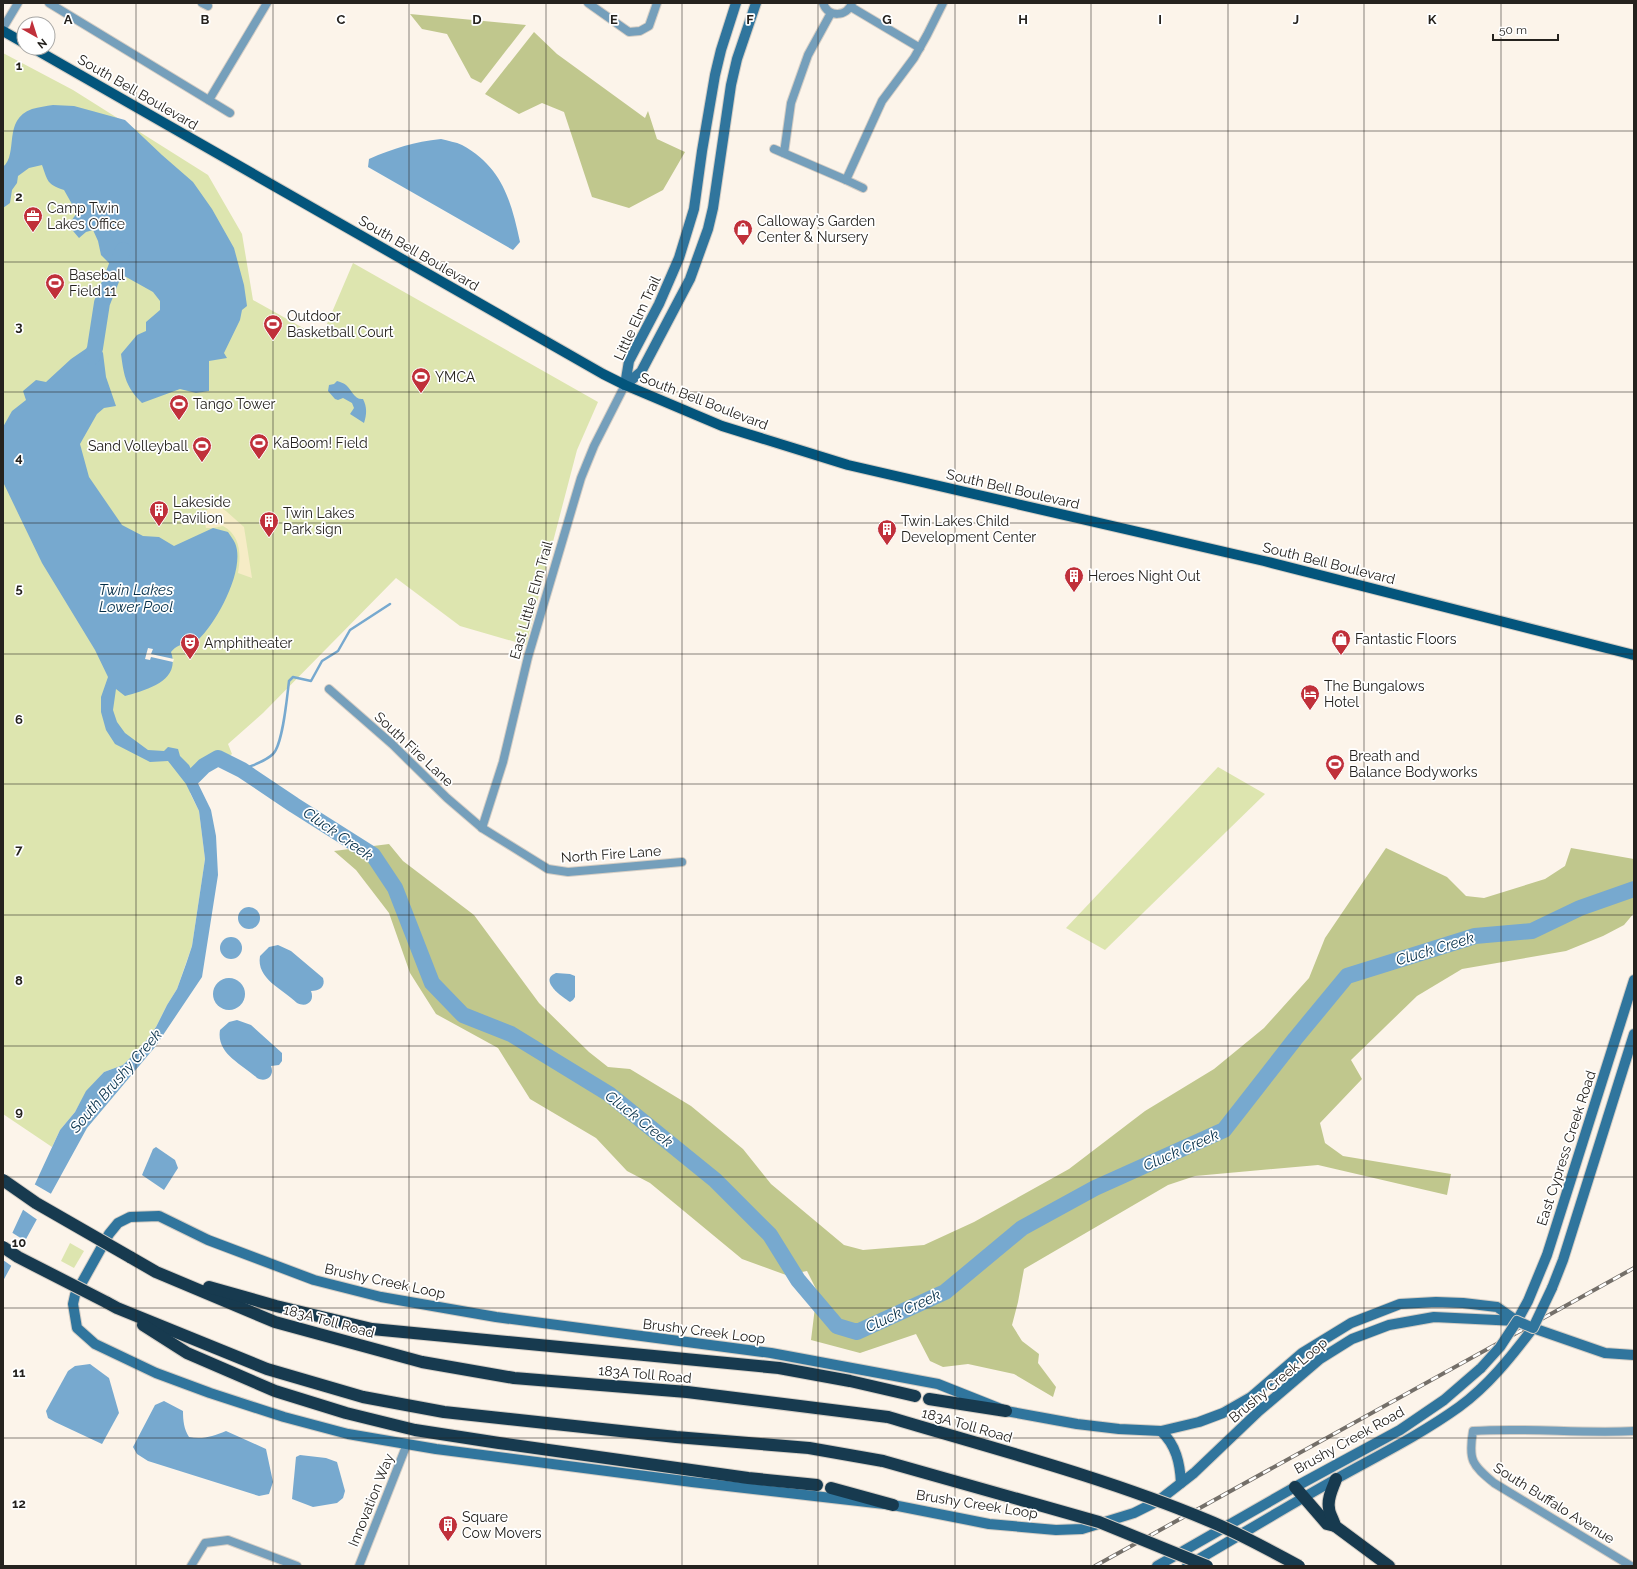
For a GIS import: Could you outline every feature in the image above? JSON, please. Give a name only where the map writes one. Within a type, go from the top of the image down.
[{"type":"highway","name":"183A Toll Road","points":[[3,1180],[36,1203],[156,1272],[275,1322],[422,1362],[514,1378],[687,1392],[888,1417],[1084,1475],[1208,1520],[1299,1566]]},
{"type":"highway","points":[[3,1247],[18,1257],[117,1308],[187,1353],[275,1391],[346,1413],[415,1430],[499,1443],[748,1478],[817,1485]]},
{"type":"highway","points":[[156,1272],[276,1306],[372,1329],[779,1368],[850,1381],[915,1396]]},
{"type":"highway","points":[[117,1308],[267,1369],[363,1397],[444,1412],[676,1437],[809,1448],[883,1460],[1099,1522],[1207,1566]]},
{"type":"highway","points":[[929,1399],[1006,1410]]},
{"type":"highway","points":[[1335,1526],[1329,1509],[1330,1497],[1336,1479]]},
{"type":"highway","points":[[1295,1486],[1328,1524],[1335,1526],[1389,1566]]},
{"type":"highway","points":[[831,1488],[893,1505]]},
{"type":"main road","name":"Little Elm Trail","points":[[625,385],[629,361],[659,304],[679,258],[694,208],[715,75],[721,50],[736,3]]},
{"type":"main road","name":"Little Elm Trail","points":[[625,385],[641,372],[690,279],[708,229],[713,208],[731,85],[737,59],[756,3]]},
{"type":"main road","points":[[3,30],[16,38]]},
{"type":"main road","name":"South Bell Boulevard","points":[[47,56],[268,184],[625,385],[722,426],[848,465],[1264,561],[1634,655]]},
{"type":"main road","name":"East Cypress Creek Road","points":[[1517,1321],[1528,1301],[1547,1255],[1631,1004],[1634,980]]},
{"type":"main road","name":"East Cypress Creek Road","points":[[1533,1328],[1552,1288],[1563,1260],[1634,1034]]},
{"type":"main road","name":"Brushy Creek Loop","points":[[159,1216],[208,1240],[314,1280],[382,1297],[496,1317],[772,1353],[938,1384],[1006,1410],[1077,1424],[1119,1429],[1161,1431],[1199,1422],[1223,1413],[1251,1397],[1302,1353],[1351,1323],[1400,1304],[1436,1302],[1497,1306],[1517,1321],[1434,1317],[1389,1325],[1352,1339],[1320,1360],[1259,1411],[1194,1473],[1158,1501],[1134,1513],[1082,1529],[1056,1530],[989,1524],[893,1505],[692,1482],[407,1444],[348,1434],[284,1418],[156,1373],[95,1344],[77,1328],[73,1304],[75,1295],[109,1234],[118,1223],[130,1217],[159,1216]]},
{"type":"main road","points":[[1517,1321],[1605,1353],[1634,1355]]},
{"type":"main road","name":"Brushy Creek Road","points":[[1157,1566],[1295,1486],[1400,1430],[1444,1400],[1481,1368],[1500,1347],[1517,1321]]},
{"type":"main road","name":"Brushy Creek Road","points":[[1187,1566],[1336,1479],[1417,1435],[1460,1407],[1490,1380],[1519,1347],[1533,1328]]},
{"type":"main road","points":[[1161,1431],[1169,1438],[1178,1456],[1181,1468],[1181,1483]]},
{"type":"main road","points":[[1174,1565],[1211,1543],[1223,1529]]},
{"type":"street","points":[[3,30],[18,3]]},
{"type":"street","points":[[49,3],[230,113]]},
{"type":"street","points":[[208,100],[266,3]]},
{"type":"street","points":[[588,3],[629,32],[640,31],[649,26],[657,3]]},
{"type":"street","points":[[823,3],[827,10],[835,14],[844,13],[851,5],[920,48]]},
{"type":"street","points":[[846,180],[882,101],[920,48],[943,3]]},
{"type":"street","points":[[784,153],[791,103],[808,55],[831,13]]},
{"type":"street","points":[[774,149],[863,188]]},
{"type":"street","name":"East Little Elm Trail","points":[[482,828],[502,762],[528,657],[581,478],[594,446],[625,385]]},
{"type":"street","name":"South Fire Lane","points":[[329,689],[392,744],[447,798],[482,828]]},
{"type":"street","name":"North Fire Lane","points":[[482,828],[548,870],[568,872],[682,862]]},
{"type":"street","name":"South Buffalo Avenue","points":[[1631,1566],[1494,1483],[1481,1472],[1472,1461],[1470,1448],[1473,1431],[1612,1432],[1634,1430]]},
{"type":"street","name":"Innovation Way","points":[[359,1566],[407,1444]]},
{"type":"street","points":[[191,1566],[205,1543],[228,1540],[297,1566]]},
{"type":"green space","points":[[410,14],[526,25],[481,83],[471,78],[447,34],[422,29]]},
{"type":"green space","points":[[534,32],[557,54],[645,118],[648,111],[657,139],[685,152],[663,190],[629,208],[592,197],[564,112],[542,103],[519,114],[485,94]]},
{"type":"green space","points":[[3,53],[73,90],[208,175],[242,234],[253,300],[321,338],[353,263],[598,402],[577,450],[526,645],[460,626],[396,578],[263,713],[228,744],[232,754],[195,781],[190,793],[199,811],[205,859],[192,946],[177,989],[156,1027],[143,1045],[123,1065],[104,1072],[87,1091],[75,1112],[60,1130],[52,1147],[3,1114]]},
{"type":"green space","points":[[1218,767],[1265,794],[1105,950],[1066,928]]},
{"type":"green space","points":[[389,844],[403,861],[474,915],[539,1003],[589,1052],[608,1067],[630,1069],[691,1106],[743,1149],[771,1184],[844,1245],[863,1250],[924,1245],[974,1222],[1069,1169],[1145,1111],[1214,1069],[1264,1028],[1309,978],[1325,938],[1386,848],[1447,877],[1466,896],[1484,898],[1545,879],[1565,866],[1571,848],[1634,859],[1634,913],[1624,925],[1603,936],[1566,951],[1462,969],[1417,996],[1351,1060],[1362,1079],[1320,1123],[1325,1143],[1343,1156],[1451,1174],[1447,1195],[1318,1165],[1195,1176],[1168,1185],[1024,1269],[1012,1325],[1022,1341],[1039,1354],[1038,1363],[1056,1387],[1053,1397],[1014,1374],[968,1364],[943,1367],[930,1361],[916,1334],[860,1353],[811,1340],[817,1291],[807,1271],[786,1275],[742,1259],[650,1183],[627,1171],[596,1138],[530,1099],[498,1048],[436,1014],[410,973],[389,913],[356,870],[334,851]]},
{"type":"green space","points":[[70,1243],[84,1251],[74,1268],[61,1261]]},
{"type":"sand","points":[[216,504],[244,527],[252,578],[238,573],[238,546],[229,530],[223,526],[206,528],[203,514],[211,506]]},
{"type":"water","points":[[53,105],[74,106],[125,120],[193,182],[212,209],[234,248],[244,285],[247,306],[242,310],[240,320],[224,353],[227,358],[209,361],[209,391],[196,393],[180,389],[142,403],[132,392],[123,369],[121,354],[137,335],[146,331],[146,322],[160,310],[160,301],[153,292],[119,273],[101,255],[98,241],[93,230],[86,232],[79,238],[68,225],[77,213],[64,190],[49,182],[42,165],[29,168],[18,176],[17,183],[12,190],[10,203],[3,208],[3,167],[8,161],[14,128],[17,121],[23,114],[32,109]]},
{"type":"water","points":[[441,139],[462,145],[476,154],[496,174],[503,186],[517,227],[520,242],[513,250],[368,167],[369,159],[387,152],[404,146]]},
{"type":"water","name":"Twin Lakes Lower Pool","points":[[94,336],[102,342],[99,346],[103,353],[106,377],[116,406],[104,408],[97,414],[80,444],[89,477],[122,525],[143,536],[159,537],[174,546],[213,528],[228,532],[235,543],[237,567],[233,580],[221,608],[205,632],[195,642],[178,646],[171,652],[173,662],[171,670],[160,683],[142,691],[125,696],[116,689],[113,710],[117,722],[125,733],[148,750],[164,751],[168,747],[178,749],[180,756],[189,765],[211,810],[216,836],[218,875],[202,977],[155,1047],[87,1128],[3,1281],[3,1253],[60,1130],[75,1112],[86,1091],[104,1072],[123,1065],[143,1045],[156,1027],[177,989],[192,946],[205,859],[199,811],[186,784],[168,761],[150,762],[115,744],[106,730],[101,712],[101,697],[108,677],[95,650],[42,563],[3,482],[3,427],[12,411],[26,400],[23,391],[36,380],[46,382],[71,359],[90,346]]},
{"type":"water","points":[[337,381],[345,384],[357,398],[363,399],[366,411],[364,423],[350,414],[354,408],[352,403],[343,398],[338,400],[335,399],[328,391],[329,385],[334,384]]},
{"type":"water","points":[[249,907],[253,908],[259,914],[259,922],[253,928],[249,929],[245,928],[239,922],[238,918],[239,914],[245,908]]},
{"type":"water","points":[[231,937],[239,940],[242,948],[239,956],[231,959],[223,956],[220,948],[223,940]]},
{"type":"water","points":[[278,945],[291,951],[323,978],[323,986],[317,990],[311,991],[312,998],[309,1003],[304,1005],[297,1003],[272,983],[262,971],[260,956],[269,947]]},
{"type":"water","points":[[556,973],[575,976],[575,997],[570,1002],[557,992],[550,984],[549,980],[551,976]]},
{"type":"water","points":[[229,978],[240,983],[245,994],[240,1005],[229,1010],[218,1005],[213,994],[218,983]]},
{"type":"water","points":[[237,1020],[251,1025],[282,1053],[282,1061],[279,1065],[271,1066],[272,1073],[269,1078],[264,1080],[257,1078],[231,1058],[222,1046],[220,1030],[229,1022]]},
{"type":"water","points":[[156,1147],[175,1160],[178,1168],[164,1190],[142,1175],[153,1149]]},
{"type":"water","points":[[90,1364],[109,1378],[119,1413],[102,1444],[48,1418],[46,1411],[68,1371],[75,1366]]},
{"type":"water","points":[[164,1401],[183,1411],[184,1425],[189,1437],[203,1438],[226,1431],[266,1449],[273,1482],[269,1494],[259,1496],[148,1461],[137,1454],[133,1447],[155,1405]]},
{"type":"water","points":[[300,1455],[326,1458],[337,1462],[345,1491],[343,1498],[337,1503],[313,1507],[292,1499],[296,1457]]},
{"type":"pier","points":[[148,648],[153,649],[151,654],[174,659],[173,662],[151,657],[150,660],[145,659]]},
{"type":"pier","points":[[34,1184],[53,1195],[39,1221],[22,1209]]},
{"type":"pier","points":[[11,1232],[27,1242],[13,1267],[3,1260],[3,1248]]},
{"type":"waterway","name":"South Brushy Creek","points":[[92,357],[95,348],[102,303],[123,250]]},
{"type":"waterway","points":[[242,770],[266,759],[273,754],[276,749],[282,731],[289,681],[293,677],[311,681],[322,661],[338,651],[350,630],[390,604]]},
{"type":"waterway","name":"Cluck Creek","points":[[193,777],[204,766],[218,758],[242,770],[373,855],[395,888],[432,983],[463,1015],[511,1034],[609,1094],[715,1180],[770,1235],[798,1280],[837,1326],[857,1332],[945,1292],[1022,1228],[1095,1188],[1224,1130],[1295,1039],[1347,976],[1475,936],[1532,931],[1580,908],[1634,889]]},
{"type":"railway","points":[[1095,1566],[1634,1268]]},
{"type":"place","name":"Camp Twin Lakes Office","points":[[33,233]]},
{"type":"place","name":"Calloway’s Garden Center & Nursery","points":[[743,246]]},
{"type":"place","name":"Baseball Field 11","points":[[55,300]]},
{"type":"place","name":"Outdoor Basketball Court","points":[[273,341]]},
{"type":"place","name":"YMCA","points":[[421,394]]},
{"type":"place","name":"Tango Tower","points":[[179,421]]},
{"type":"place","name":"KaBoom! Field","points":[[259,460]]},
{"type":"place","name":"Sand Volleyball","points":[[202,463]]},
{"type":"place","name":"Lakeside Pavilion","points":[[159,527]]},
{"type":"place","name":"Twin Lakes Park sign","points":[[269,538]]},
{"type":"place","name":"Twin Lakes Child Development Center","points":[[887,546]]},
{"type":"place","name":"Heroes Night Out","points":[[1074,593]]},
{"type":"place","name":"Fantastic Floors","points":[[1341,656]]},
{"type":"place","name":"Amphitheater","points":[[190,660]]},
{"type":"place","name":"The Bungalows Hotel","points":[[1310,711]]},
{"type":"place","name":"Breath and Balance Bodyworks","points":[[1335,781]]},
{"type":"place","name":"Square Cow Movers","points":[[448,1542]]}]
